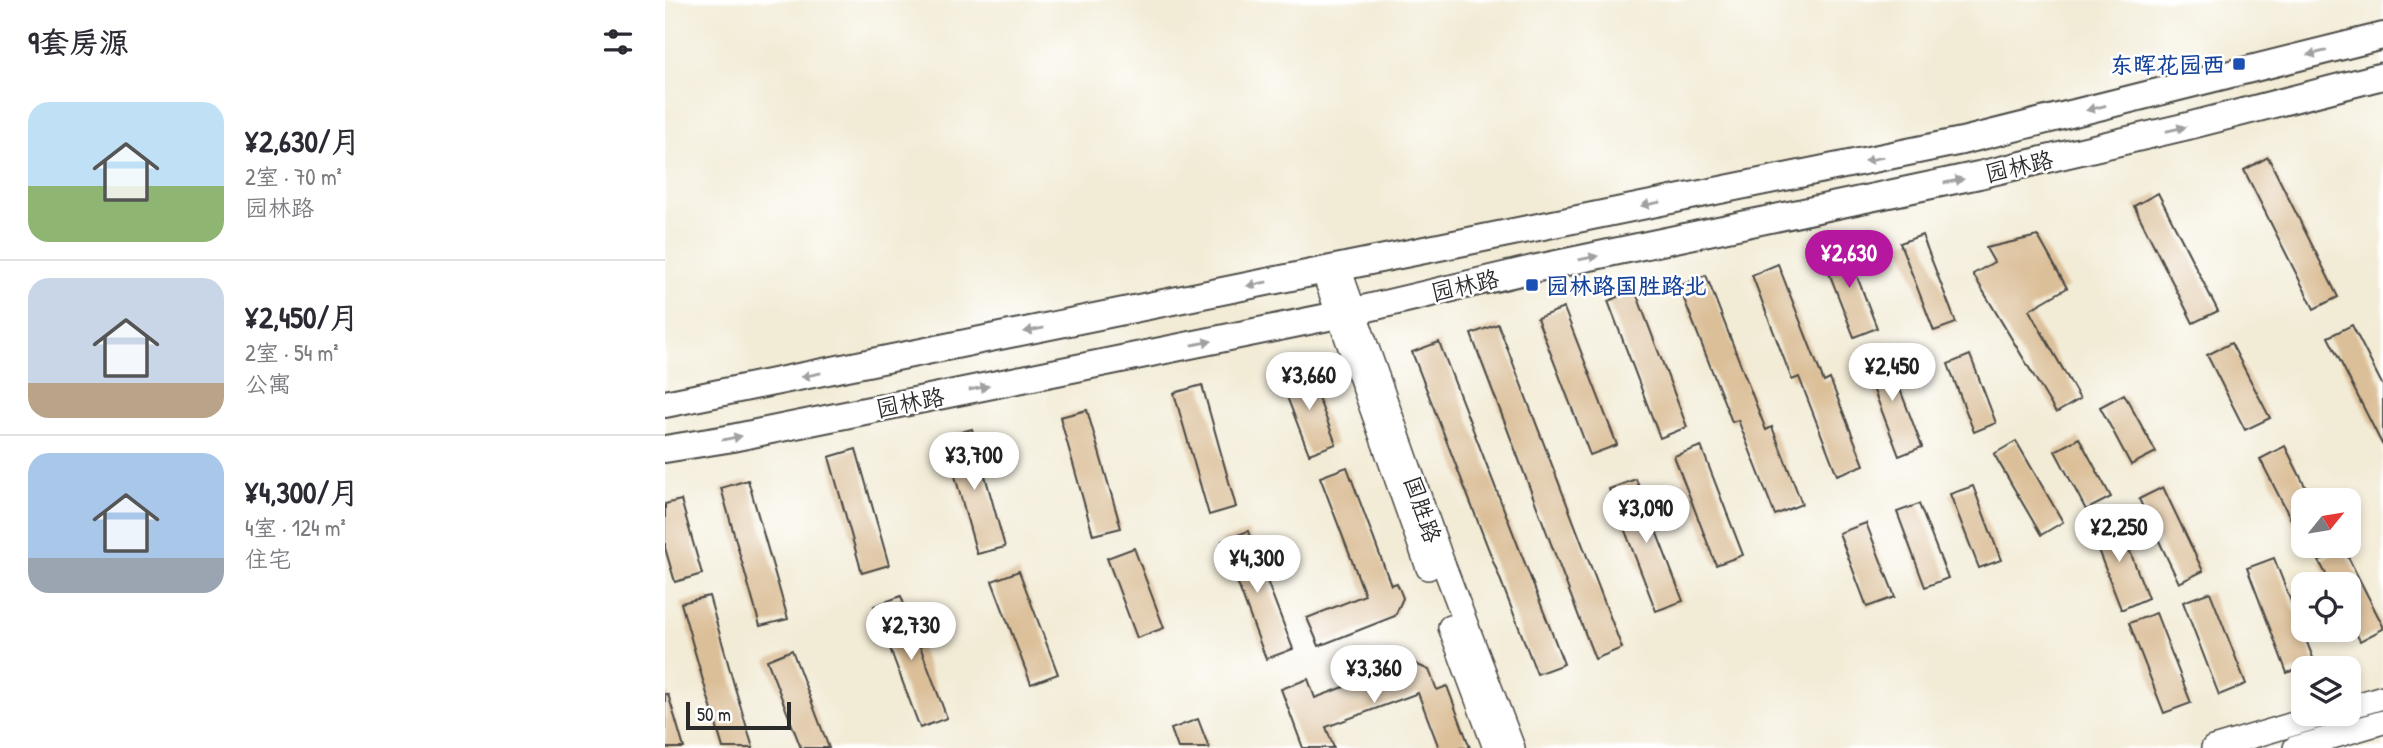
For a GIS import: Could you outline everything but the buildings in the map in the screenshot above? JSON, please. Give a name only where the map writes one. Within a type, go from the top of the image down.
[{"type":"main road","name":"园林路","points":[[665,404],[1962,141],[2383,36]]},
{"type":"main road","name":"园林路","points":[[665,449],[727,439],[1346,313],[1533,269],[1992,172],[2188,127],[2383,76]]},
{"type":"street","name":"国胜路","points":[[1331,269],[1409,518],[1495,748]]},
{"type":"street","name":"国胜路","points":[[1346,313],[1513,748]]},
{"type":"street","points":[[2361,703],[2383,697]]},
{"type":"street","points":[[2295,748],[2383,722]]},
{"type":"street","points":[[2213,748],[2291,725]]},
{"type":"place","name":"东晖花园西","points":[[2239,64]]},
{"type":"place","name":"园林路国胜路北","points":[[1532,285]]}]
